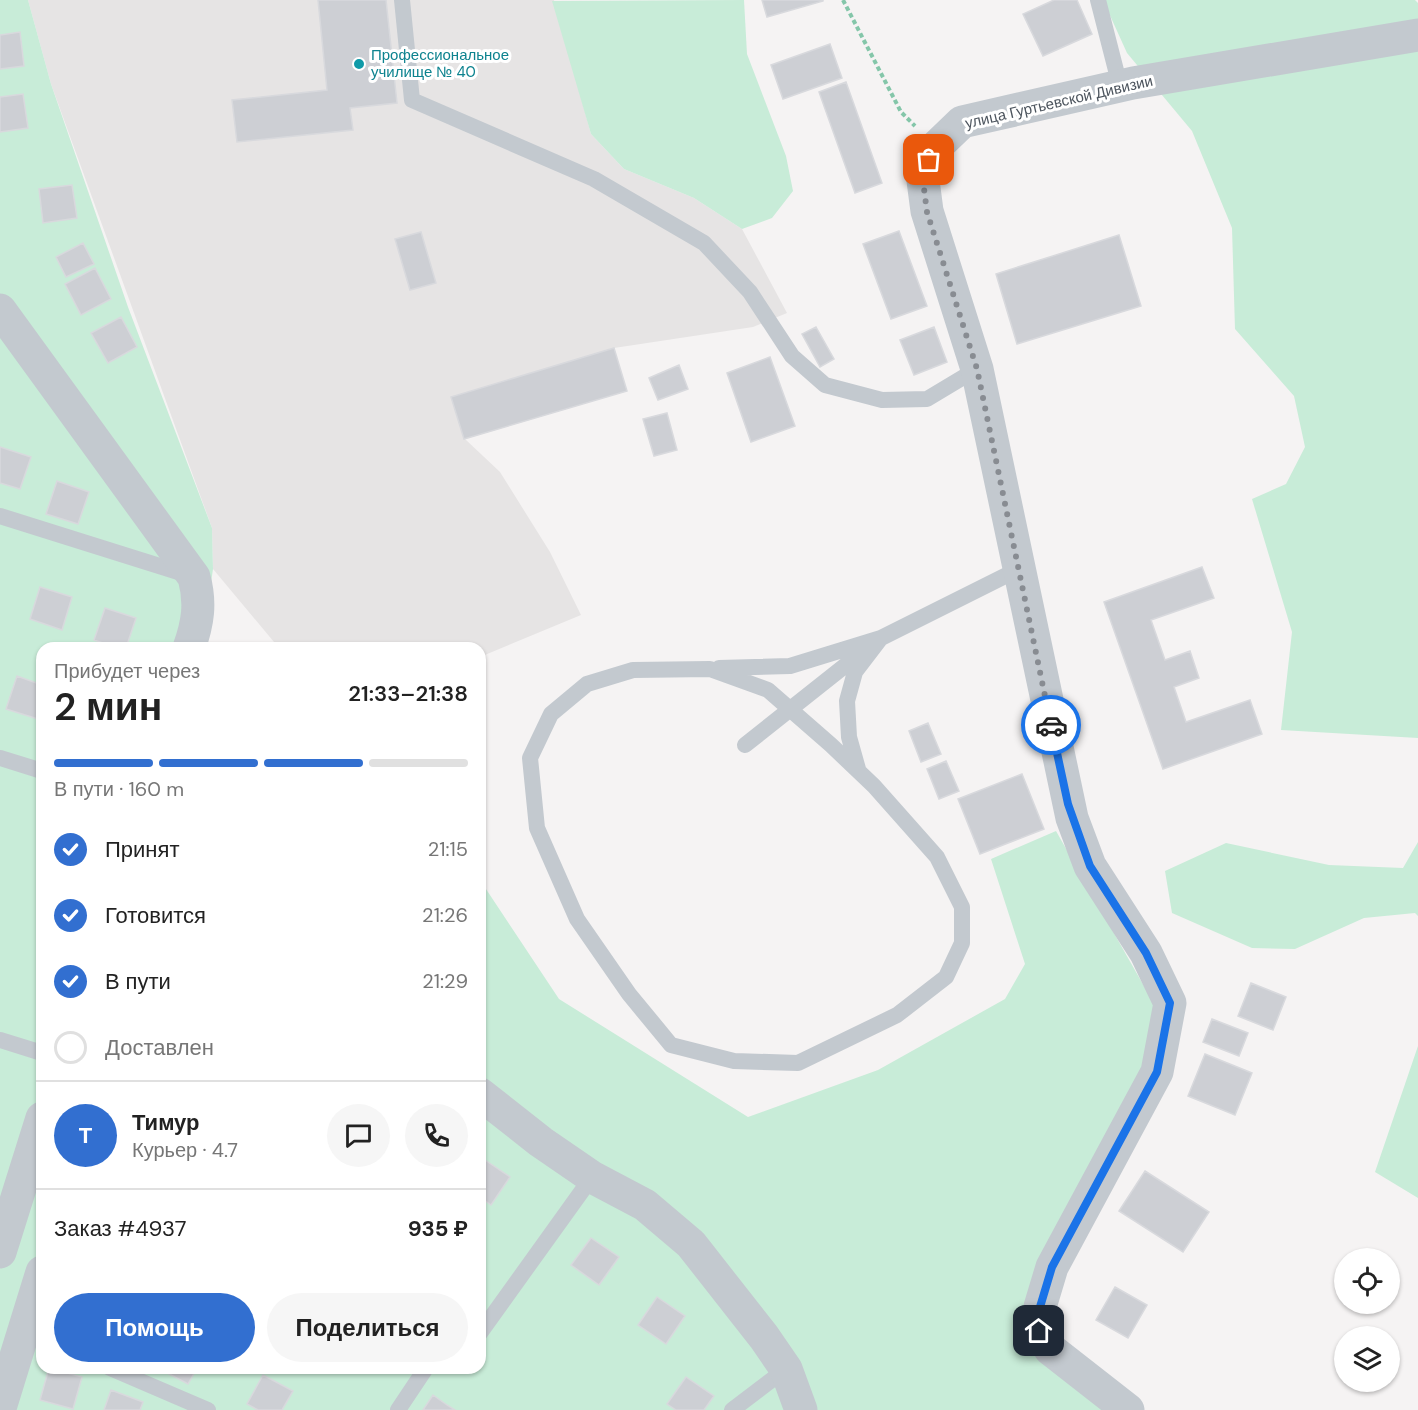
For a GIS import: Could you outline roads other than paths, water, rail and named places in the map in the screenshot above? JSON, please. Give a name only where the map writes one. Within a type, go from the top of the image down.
[{"type":"street","name":"улица Гуртьевской Дивизии","points":[[1128,1410],[1050,1349],[1039,1331],[1040,1307],[1052,1267],[1157,1072],[1170,1003],[1146,953],[1090,866],[1065,790],[977,369],[927,212],[922,173],[936,147],[962,122],[1120,86],[1418,35]]},
{"type":"street","points":[[0,310],[194,577],[199,597],[198,622],[191,642]]},
{"type":"street","points":[[486,1099],[541,1142],[592,1177],[645,1205],[691,1244],[764,1336],[786,1369],[801,1410]]},
{"type":"street","points":[[0,1252],[36,1137]]},
{"type":"street","points":[[0,1408],[33,1335],[36,1314]]},
{"type":"lane","points":[[402,0],[412,100],[594,179],[704,243],[750,292],[792,356],[825,385],[882,400],[927,399],[977,369]]},
{"type":"lane","points":[[1098,0],[1120,86]]},
{"type":"lane","points":[[0,516],[194,577]]},
{"type":"lane","points":[[710,669],[768,690],[858,770],[937,857],[962,907],[962,943],[946,977],[897,1015],[798,1063],[734,1061],[671,1045],[629,994],[577,919],[537,828],[530,758],[551,714],[586,684],[633,670],[790,666],[881,638],[1019,569]]},
{"type":"lane","points":[[745,746],[881,638]]},
{"type":"lane","points":[[858,770],[849,736],[847,701],[855,672],[881,638]]},
{"type":"lane","points":[[0,758],[36,769]]},
{"type":"lane","points":[[0,1040],[36,1051]]},
{"type":"lane","points":[[486,1325],[592,1177]]},
{"type":"lane","points":[[732,1410],[786,1369]]},
{"type":"lane","points":[[124,1374],[208,1410]]},
{"type":"lane","points":[[398,1410],[422,1374]]},
{"type":"place","name":"Профессиональное училище № 40","points":[[359,64]]}]
